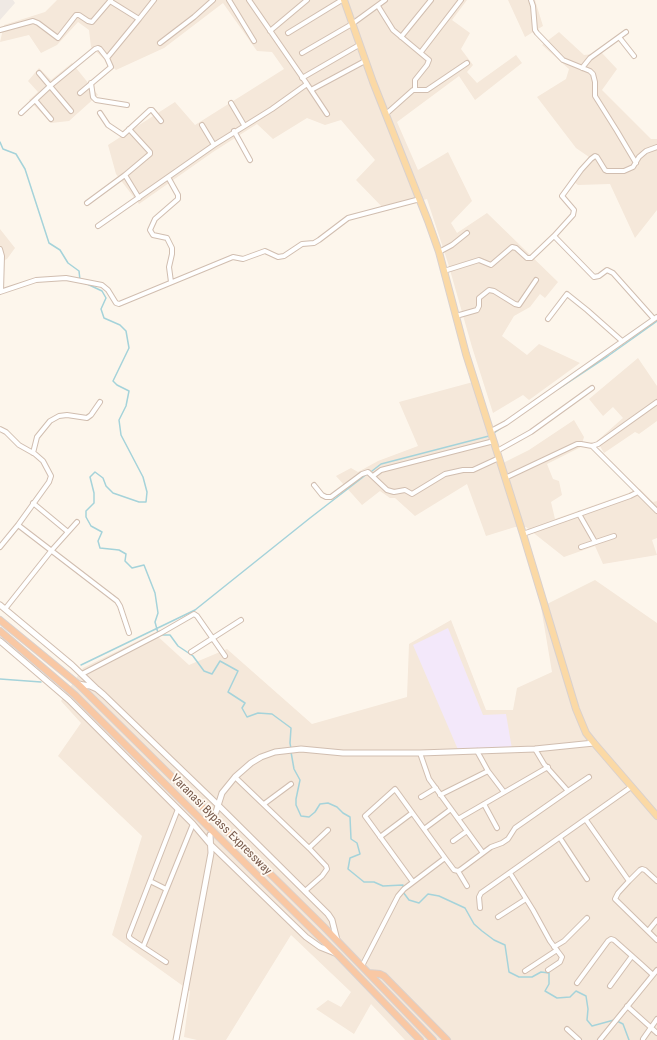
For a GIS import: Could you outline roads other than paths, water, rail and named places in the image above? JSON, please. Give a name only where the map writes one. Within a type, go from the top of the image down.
[{"type":"highway","name":"Varanasi Bypass Expressway","points":[[0,620],[78,684],[337,940],[433,1040]]},
{"type":"highway","name":"Varanasi Bypass Expressway","points":[[0,631],[75,695],[338,955],[420,1040]]},
{"type":"highway","points":[[369,973],[384,976],[447,1040]]},
{"type":"main road","points":[[343,0],[439,252],[466,354],[523,534],[576,710],[584,728],[594,743],[657,816]]},
{"type":"street","points":[[107,58],[154,0]]},
{"type":"street","points":[[160,43],[194,17],[213,0]]},
{"type":"street","points":[[229,0],[254,41]]},
{"type":"street","points":[[249,0],[327,114]]},
{"type":"street","points":[[270,31],[307,0]]},
{"type":"street","points":[[288,33],[343,0]]},
{"type":"street","points":[[302,53],[352,24],[385,0]]},
{"type":"street","points":[[401,36],[431,0]]},
{"type":"street","points":[[421,52],[461,0]]},
{"type":"street","points":[[531,0],[535,30],[563,60],[590,71],[593,74],[595,82],[595,96],[636,163]]},
{"type":"street","points":[[0,30],[36,21],[58,38],[76,15],[79,15],[92,22],[110,1],[139,19]]},
{"type":"street","points":[[378,6],[393,30],[426,56],[429,62],[417,78],[415,82],[415,90]]},
{"type":"street","points":[[582,68],[590,58],[626,32]]},
{"type":"street","points":[[619,37],[634,56]]},
{"type":"street","points":[[302,78],[359,45]]},
{"type":"street","points":[[22,113],[50,86],[97,48],[100,49],[107,58],[111,67],[80,93]]},
{"type":"street","points":[[311,90],[365,61]]},
{"type":"street","points":[[386,114],[415,90],[427,90],[467,63]]},
{"type":"street","points":[[39,73],[71,111]]},
{"type":"street","points":[[91,83],[93,97],[96,100],[127,105]]},
{"type":"street","points":[[98,226],[234,131],[272,109],[307,84]]},
{"type":"street","points":[[34,100],[51,119]]},
{"type":"street","points":[[231,103],[244,125]]},
{"type":"street","points":[[100,113],[108,124],[121,135],[151,110],[161,121]]},
{"type":"street","points":[[202,125],[214,145]]},
{"type":"street","points":[[87,203],[125,175],[150,152],[129,129]]},
{"type":"street","points":[[234,131],[250,160]]},
{"type":"street","points":[[444,271],[479,260],[491,265],[512,247],[516,248],[527,258],[531,258],[554,236],[574,212],[562,198],[563,194],[581,170],[591,160],[596,156],[605,170],[611,172],[628,170],[646,151],[657,146]]},
{"type":"street","points":[[125,175],[139,198]]},
{"type":"street","points":[[168,177],[178,195],[178,198],[155,219],[150,230],[153,235],[167,238],[172,248],[173,251],[169,267],[171,282]]},
{"type":"street","points":[[0,249],[2,256],[1,291],[36,280],[66,278],[83,280],[102,285],[108,290],[116,303],[119,304],[233,257],[243,259],[265,251],[278,257],[284,256],[302,244],[314,243],[348,218],[420,199]]},
{"type":"street","points":[[439,252],[452,245],[467,233]]},
{"type":"street","points":[[491,431],[506,423],[655,318],[612,273],[607,270],[599,276],[594,277],[554,236]]},
{"type":"street","points":[[456,316],[477,310],[480,298],[489,290],[494,291],[519,305],[536,280]]},
{"type":"street","points":[[548,319],[567,294],[622,340]]},
{"type":"street","points":[[497,451],[531,432],[592,388]]},
{"type":"street","points":[[33,453],[37,437],[50,421],[59,416],[67,415],[87,418],[91,415],[100,402]]},
{"type":"street","points":[[505,478],[577,444],[592,446],[598,444],[657,402]]},
{"type":"street","points":[[0,429],[6,432],[19,445],[43,461],[51,476],[18,525],[0,547]]},
{"type":"street","points":[[373,476],[380,470],[494,441]]},
{"type":"street","points":[[592,446],[657,511]]},
{"type":"street","points":[[314,485],[322,495],[331,497],[362,474],[368,472],[387,490],[392,492],[405,490],[415,494],[445,474],[466,469],[473,470],[499,458]]},
{"type":"street","points":[[523,534],[638,492]]},
{"type":"street","points":[[33,503],[68,532]]},
{"type":"street","points":[[579,514],[595,542]]},
{"type":"street","points":[[5,609],[50,551],[77,522]]},
{"type":"street","points":[[18,525],[117,601],[129,633]]},
{"type":"street","points":[[581,547],[614,536]]},
{"type":"street","points":[[0,605],[82,674],[305,891],[332,920],[337,940]]},
{"type":"street","points":[[82,674],[162,633],[194,614],[197,616],[225,656]]},
{"type":"street","points":[[191,652],[241,620]]},
{"type":"street","points":[[0,641],[69,700],[178,809],[210,844],[306,938],[320,947],[338,955]]},
{"type":"street","points":[[78,684],[97,689]]},
{"type":"street","points":[[216,812],[222,793],[235,776],[261,757],[275,752],[301,749],[343,753],[420,753],[535,748],[594,743]]},
{"type":"street","points":[[535,748],[548,768],[568,791]]},
{"type":"street","points":[[477,751],[488,771],[504,792]]},
{"type":"street","points":[[420,753],[427,775],[483,853]]},
{"type":"street","points":[[458,819],[548,768]]},
{"type":"street","points":[[440,794],[488,771]]},
{"type":"street","points":[[235,776],[321,860],[327,869],[322,876],[305,891]]},
{"type":"street","points":[[458,871],[491,847],[508,839],[515,828],[589,777]]},
{"type":"street","points":[[264,804],[291,784]]},
{"type":"street","points":[[480,908],[479,897],[482,893],[631,787]]},
{"type":"street","points":[[421,797],[436,788]]},
{"type":"street","points":[[413,882],[364,816],[395,789],[445,858],[453,868],[458,871],[467,886]]},
{"type":"street","points":[[484,804],[497,828]]},
{"type":"street","points":[[166,962],[131,939],[129,935],[178,809]]},
{"type":"street","points":[[424,829],[451,809]]},
{"type":"street","points":[[380,837],[412,813]]},
{"type":"street","points":[[586,820],[629,881]]},
{"type":"street","points":[[143,947],[192,824]]},
{"type":"street","points":[[309,848],[328,830]]},
{"type":"street","points":[[453,841],[467,831]]},
{"type":"street","points":[[176,1040],[211,853],[210,835]]},
{"type":"street","points":[[560,838],[587,879]]},
{"type":"street","points":[[362,966],[402,890],[445,858]]},
{"type":"street","points":[[657,881],[642,869],[618,893],[615,899],[657,940]]},
{"type":"street","points":[[510,873],[555,949],[562,957],[561,960],[548,970]]},
{"type":"street","points":[[150,881],[166,888]]},
{"type":"street","points":[[498,917],[526,899]]},
{"type":"street","points":[[525,971],[555,949],[587,918]]},
{"type":"street","points":[[648,931],[657,920]]},
{"type":"street","points":[[577,983],[611,939],[653,975]]},
{"type":"street","points":[[610,986],[632,956]]},
{"type":"street","points":[[600,1040],[626,1006],[657,970]]},
{"type":"street","points":[[626,1006],[657,1033]]},
{"type":"street","points":[[643,1039],[657,1019]]},
{"type":"street","points":[[567,1028],[579,1040]]},
{"type":"waterway","points":[[0,142],[3,149],[16,154],[25,169],[49,243],[60,250],[68,263],[79,271],[80,280]]},
{"type":"waterway","points":[[85,283],[102,291],[106,298],[101,309],[104,318],[120,325],[126,331],[129,348],[113,381],[117,385],[129,391],[126,406],[119,420],[121,435],[143,477],[147,492],[146,502],[139,502],[113,493],[106,486],[103,478],[95,472],[90,477],[94,493],[94,503],[86,511],[86,517],[91,526],[102,532],[98,541],[100,548],[119,550],[126,554],[125,561],[132,568],[144,565],[155,593],[158,613],[155,622],[158,633]]},
{"type":"waterway","points":[[558,389],[657,321]]},
{"type":"waterway","points":[[494,433],[504,426]]},
{"type":"waterway","points":[[372,471],[381,464],[489,436]]},
{"type":"waterway","points":[[81,665],[195,610],[367,474]]},
{"type":"waterway","points":[[160,635],[170,635],[178,646],[193,656],[204,671],[212,674],[220,661],[238,671],[228,692],[245,703],[242,708],[247,717],[258,713],[272,714],[291,728],[291,749]]},
{"type":"waterway","points":[[0,679],[41,682]]},
{"type":"waterway","points":[[291,752],[294,769],[300,780],[296,805],[301,816],[309,817],[315,812],[320,804],[328,803],[337,807],[350,817],[351,839],[357,843],[360,854],[350,858],[348,869],[364,882],[374,882],[383,886],[403,885],[403,888]]},
{"type":"waterway","points":[[403,892],[409,900],[419,903],[428,894],[439,896],[465,908],[474,924],[494,940],[505,945],[509,972],[519,977],[532,977],[541,972],[549,973],[549,984],[545,991],[557,998],[570,997],[576,991],[586,996],[588,1009],[587,1020],[592,1026],[614,1020]]},
{"type":"waterway","points":[[617,1021],[623,1024],[629,1040]]}]
